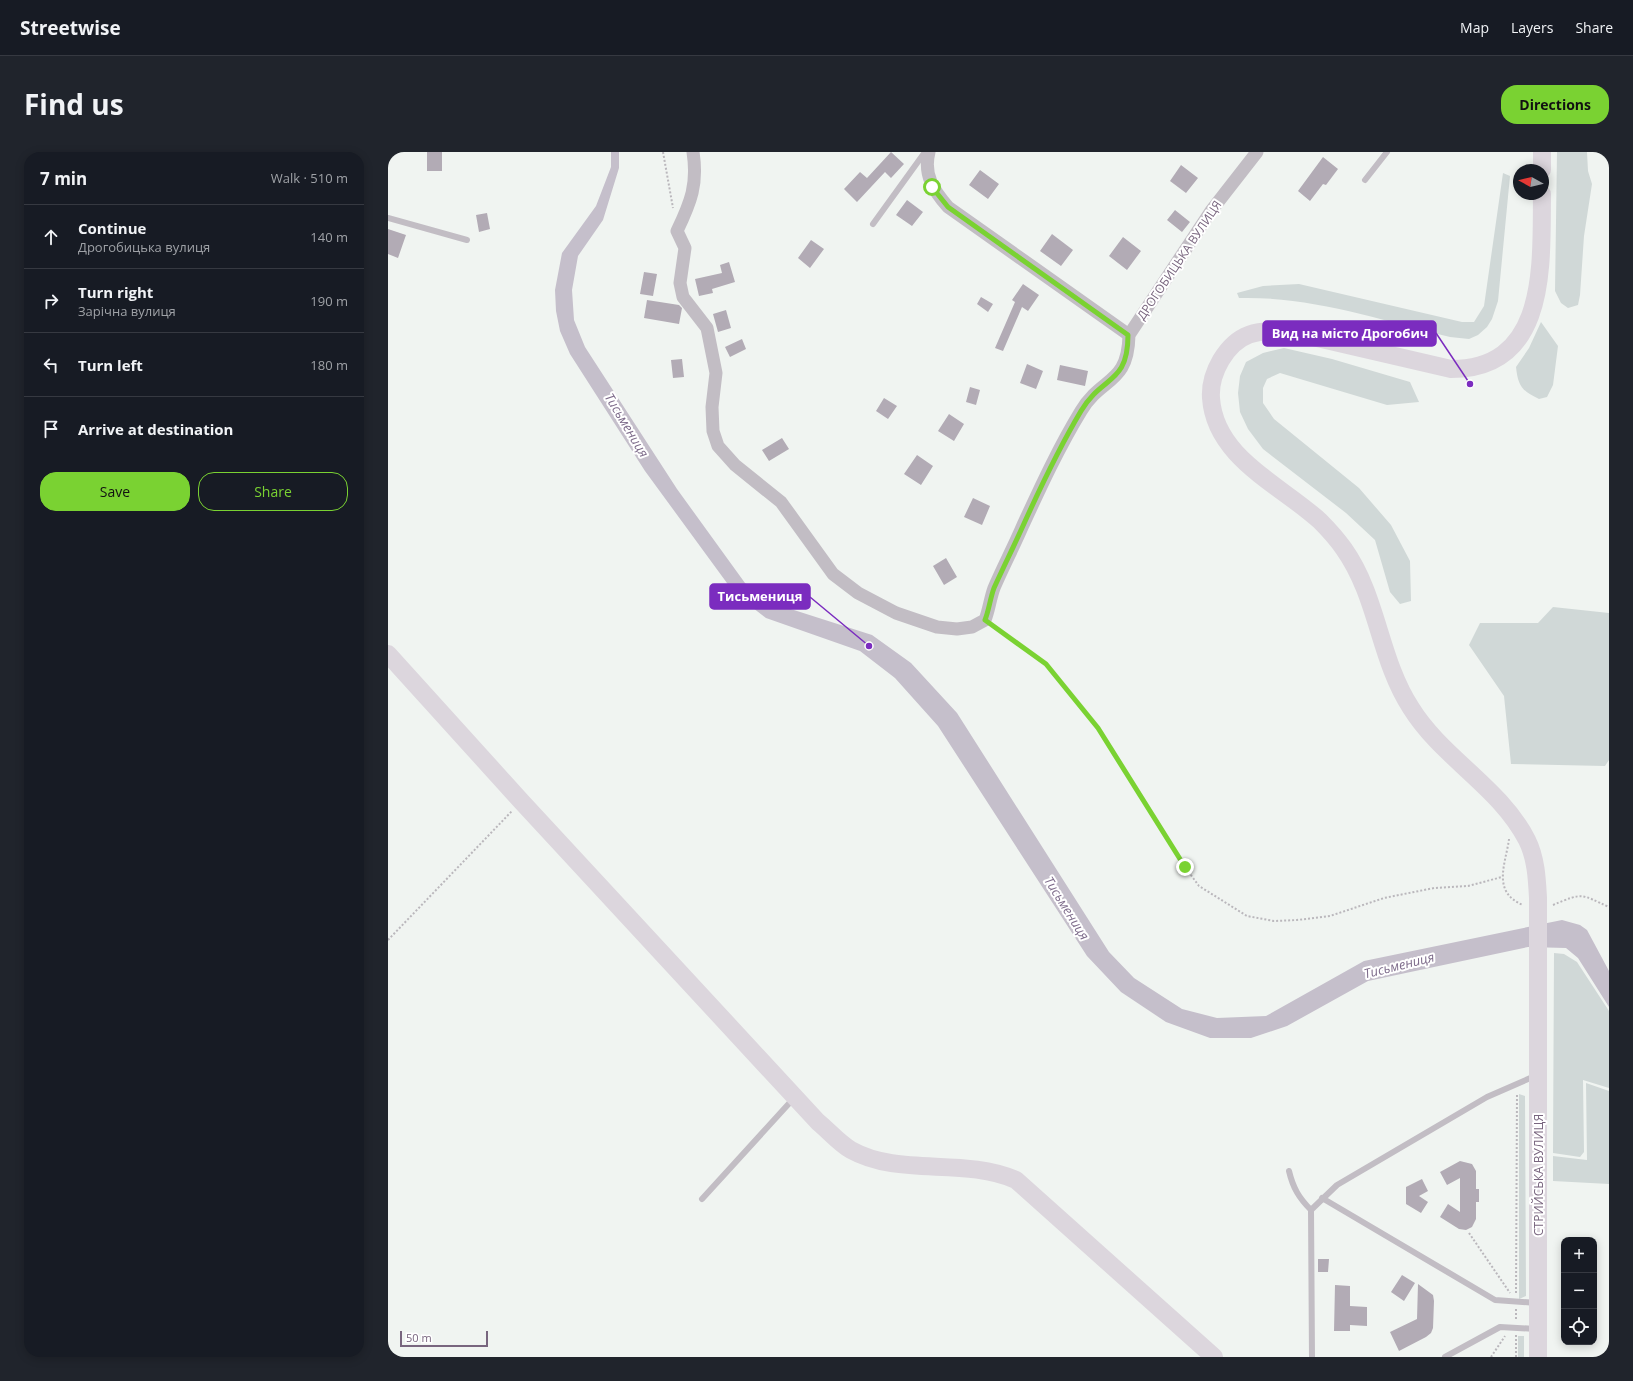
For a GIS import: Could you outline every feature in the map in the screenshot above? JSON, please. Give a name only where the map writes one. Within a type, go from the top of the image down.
[{"type":"main road","points":[[1542,152],[1542,164]]},
{"type":"main road","name":"СТРИЙСЬКА ВУЛИЦЯ","points":[[1538,1357],[1538,898],[1536,869],[1528,842],[1515,820],[1501,803],[1437,739],[1410,708],[1395,677],[1371,600],[1356,568],[1344,548],[1320,521],[1242,459],[1226,441],[1217,425],[1212,410],[1211,389],[1214,370],[1229,347],[1245,336],[1263,330],[1287,331],[1451,369],[1474,366],[1497,358],[1510,348],[1522,335],[1535,303],[1541,272],[1542,200]]},
{"type":"main road","points":[[388,654],[521,801],[818,1122],[850,1150],[870,1158],[894,1163],[967,1167],[1001,1173],[1016,1180],[1214,1357]]},
{"type":"street","points":[[693,152],[695,182],[691,202],[677,231],[685,248],[680,283],[683,297],[707,328],[716,373],[712,407],[713,431],[718,446],[735,465],[781,502],[833,574],[858,593],[896,613],[937,627],[957,629],[972,627],[985,620],[993,590],[1037,494],[1085,405],[1099,389],[1116,377],[1125,364],[1128,352],[1128,335],[948,207],[938,196],[928,176],[927,159],[929,152]]},
{"type":"street","name":"ДРОГОБИЦЬКА ВУЛИЦЯ","points":[[1128,335],[1211,211],[1257,152]]},
{"type":"lane","points":[[873,224],[925,152]]},
{"type":"lane","points":[[1365,180],[1387,152]]},
{"type":"lane","points":[[388,218],[467,240]]},
{"type":"lane","points":[[1312,1357],[1312,1210],[1322,1198],[1337,1185],[1474,1105],[1538,1074]]},
{"type":"lane","points":[[702,1199],[795,1097]]},
{"type":"lane","points":[[1289,1171],[1293,1187],[1300,1199],[1312,1210]]},
{"type":"lane","points":[[1322,1198],[1495,1300],[1539,1303]]},
{"type":"lane","points":[[1445,1357],[1500,1326],[1538,1329]]},
{"type":"path","points":[[663,152],[677,231]]},
{"type":"path","points":[[985,620],[1046,664],[1098,728],[1180,861],[1199,886],[1248,916],[1274,921],[1317,918],[1330,916],[1384,898],[1434,888],[1468,886],[1502,877]]},
{"type":"path","points":[[388,940],[521,801]]},
{"type":"path","points":[[1516,1357],[1513,1328],[1516,1302],[1517,1084]]},
{"type":"path","points":[[1469,1233],[1516,1302]]},
{"type":"path","points":[[1491,1357],[1513,1328]]},
{"type":"shaded area","points":[[1557,152],[1587,152],[1588,171],[1592,184],[1584,236],[1580,295],[1578,305],[1568,308],[1561,303],[1555,291]]},
{"type":"shaded area","points":[[1503,173],[1510,176],[1498,301],[1492,319],[1487,327],[1478,335],[1469,339],[1450,337],[1345,310],[1319,305],[1266,298],[1239,298],[1237,293],[1263,286],[1299,284],[1462,322],[1474,322],[1484,306]]},
{"type":"shaded area","points":[[1541,322],[1558,346],[1553,385],[1547,397],[1539,399],[1522,387],[1518,379],[1516,367],[1529,348]]},
{"type":"shaded area","points":[[1284,348],[1332,359],[1410,382],[1419,402],[1387,405],[1280,373],[1267,379],[1263,388],[1263,403],[1274,419],[1359,488],[1391,525],[1410,561],[1411,601],[1400,604],[1390,592],[1375,540],[1346,513],[1263,449],[1248,429],[1240,412],[1238,393],[1240,376],[1246,362],[1263,353]]},
{"type":"shaded area","points":[[1553,607],[1609,613],[1609,760],[1605,766],[1511,764],[1504,696],[1469,645],[1480,623],[1538,623]]},
{"type":"shaded area","points":[[1554,953],[1564,954],[1577,962],[1609,1011],[1609,1088],[1583,1080],[1584,1152],[1580,1157],[1553,1153]]},
{"type":"shaded area","points":[[1586,1083],[1609,1091],[1609,1184],[1553,1181],[1553,1156],[1587,1160]]},
{"type":"shaded area","points":[[1519,1094],[1525,1096],[1526,1296],[1519,1299]]},
{"type":"shaded area","points":[[1518,1336],[1524,1336],[1524,1357],[1518,1357]]},
{"type":"water","points":[[611,152],[619,152],[619,168],[603,220],[578,256],[572,290],[574,320],[585,347],[677,489],[745,583],[772,603],[872,635],[911,663],[957,713],[1109,952],[1134,978],[1182,1009],[1217,1018],[1266,1016],[1364,961],[1562,920],[1580,925],[1587,930],[1609,971],[1609,1007],[1578,958],[1566,948],[1528,947],[1368,981],[1287,1026],[1251,1038],[1210,1038],[1166,1022],[1121,992],[1087,956],[938,726],[895,678],[860,651],[766,618],[735,594],[645,471],[570,354],[560,331],[556,311],[555,290],[562,253],[596,206],[611,167]]},
{"type":"building","points":[[427,152],[442,152],[442,171],[427,171]]},
{"type":"building","points":[[891,152],[904,164],[891,178],[885,172],[857,202],[844,189],[860,172],[867,178]]},
{"type":"building","points":[[1323,157],[1338,169],[1326,185],[1323,184],[1310,201],[1298,191]]},
{"type":"building","points":[[1181,165],[1198,178],[1186,193],[1170,181]]},
{"type":"building","points":[[980,170],[999,184],[988,199],[969,185]]},
{"type":"building","points":[[907,200],[923,212],[912,226],[896,215]]},
{"type":"building","points":[[1175,210],[1190,222],[1182,232],[1167,220]]},
{"type":"building","points":[[487,213],[490,229],[479,232],[476,215]]},
{"type":"building","points":[[388,229],[406,235],[398,258],[388,254]]},
{"type":"building","points":[[1052,234],[1073,250],[1061,266],[1040,251]]},
{"type":"building","points":[[1123,237],[1141,251],[1127,270],[1109,256]]},
{"type":"building","points":[[811,240],[824,249],[810,268],[798,258]]},
{"type":"building","points":[[729,262],[735,282],[712,289],[713,293],[699,296],[695,279],[722,273],[720,265]]},
{"type":"building","points":[[644,272],[657,274],[653,296],[640,294]]},
{"type":"building","points":[[1023,284],[1039,295],[1028,311],[1022,307],[1003,351],[995,348],[1015,302],[1012,300]]},
{"type":"building","points":[[981,297],[993,304],[988,312],[977,304]]},
{"type":"building","points":[[647,300],[679,305],[682,308],[679,324],[644,318]]},
{"type":"building","points":[[726,310],[731,328],[718,332],[713,314]]},
{"type":"building","points":[[742,339],[746,349],[730,357],[725,347]]},
{"type":"building","points":[[682,359],[684,377],[673,378],[671,360]]},
{"type":"building","points":[[1027,364],[1043,371],[1036,389],[1020,383]]},
{"type":"building","points":[[1060,365],[1088,371],[1085,386],[1057,380]]},
{"type":"building","points":[[970,387],[980,390],[976,405],[966,402]]},
{"type":"building","points":[[884,398],[897,406],[888,419],[876,411]]},
{"type":"building","points":[[949,414],[964,424],[954,441],[938,431]]},
{"type":"building","points":[[782,438],[789,449],[769,461],[762,450]]},
{"type":"building","points":[[917,455],[933,466],[921,485],[904,474]]},
{"type":"building","points":[[973,498],[990,506],[982,525],[964,517]]},
{"type":"building","points":[[946,558],[957,577],[944,585],[933,566]]},
{"type":"building","points":[[1460,1161],[1472,1164],[1476,1171],[1476,1189],[1479,1189],[1479,1202],[1476,1202],[1476,1219],[1472,1227],[1466,1230],[1459,1229],[1440,1217],[1448,1204],[1460,1212],[1460,1178],[1447,1185],[1440,1172]]},
{"type":"building","points":[[1422,1179],[1428,1191],[1419,1196],[1428,1202],[1421,1213],[1406,1204],[1406,1187]]},
{"type":"building","points":[[1318,1259],[1329,1259],[1328,1272],[1318,1272]]},
{"type":"building","points":[[1402,1275],[1415,1283],[1404,1301],[1391,1292]]},
{"type":"building","points":[[1418,1284],[1433,1295],[1433,1328],[1431,1333],[1426,1337],[1399,1351],[1390,1332],[1417,1319]]},
{"type":"building","points":[[1335,1285],[1350,1286],[1350,1306],[1367,1307],[1367,1326],[1350,1325],[1350,1331],[1334,1331]]},
{"type":"place","name":"Вид на місто Дрогобич","points":[[1470,384]]},
{"type":"place","name":"Тисьмениця","points":[[869,646]]},
{"type":"route","points":[[932,187],[948,207],[1128,335],[1128,352],[1125,364],[1116,377],[1099,389],[1085,405],[1070,429],[1034,501],[993,590],[989,610],[985,620],[1046,664],[1098,728],[1185,867]]}]
